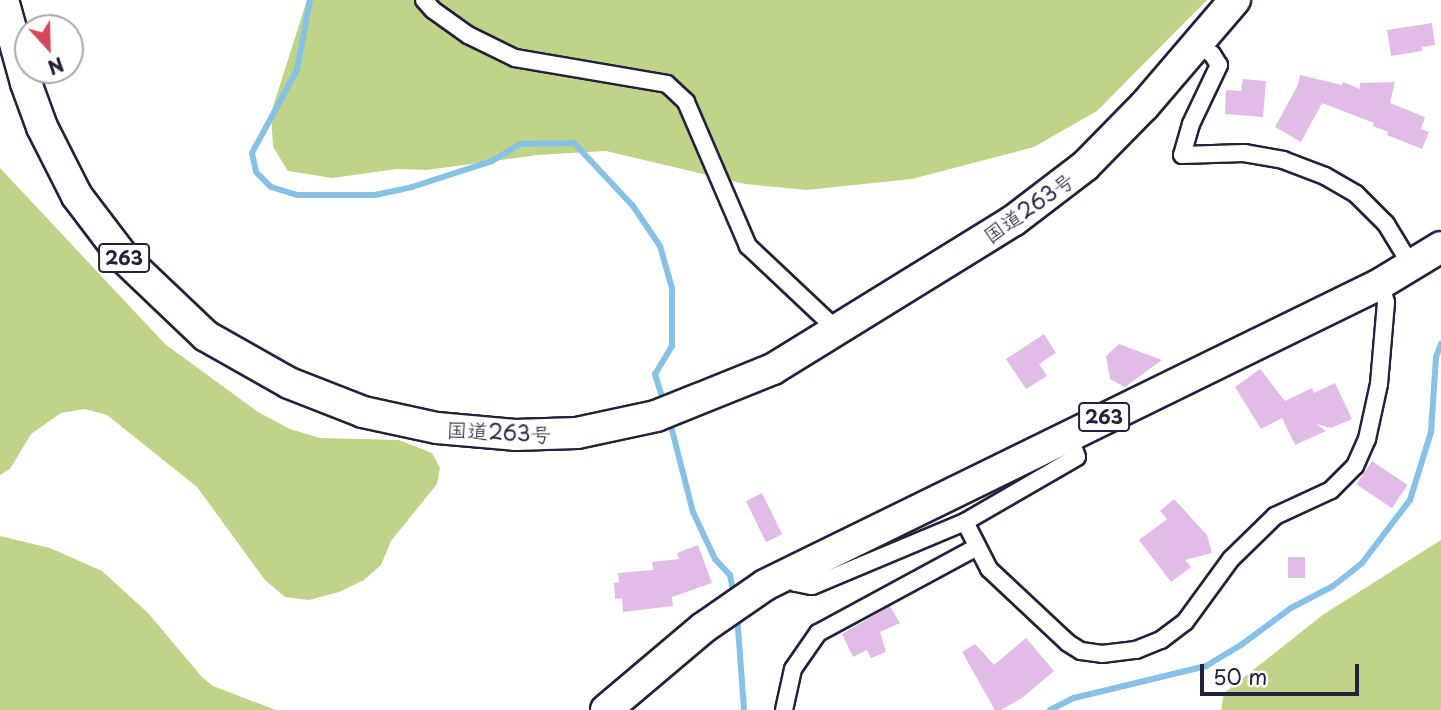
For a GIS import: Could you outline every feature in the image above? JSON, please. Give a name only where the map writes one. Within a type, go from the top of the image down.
[{"type":"highway","name":"国道263号","points":[[3,0],[26,83],[47,137],[77,196],[124,258],[179,313],[216,342],[289,383],[363,412],[437,428],[515,435],[577,433],[656,416],[773,369],[1013,220],[1085,166],[1236,0]]},
{"type":"highway","name":"263","points":[[606,710],[703,628],[777,579],[1380,284],[1441,247]]},
{"type":"street","points":[[424,0],[433,10],[468,35],[515,58],[667,84],[686,102],[748,246],[836,329]]},
{"type":"street","points":[[1197,44],[1212,54],[1219,65],[1191,124],[1182,155],[1244,153],[1283,160],[1325,176],[1356,194],[1386,224],[1411,265]]},
{"type":"street","points":[[965,522],[989,569],[1068,643],[1081,650],[1102,654],[1136,650],[1161,640],[1185,622],[1231,559],[1258,531],[1275,516],[1331,490],[1355,466],[1367,439],[1379,384],[1386,302],[1380,284]]},
{"type":"street","points":[[777,579],[812,586],[965,522],[1077,457],[1069,434]]},
{"type":"street","points":[[784,710],[793,669],[818,633],[977,547]]},
{"type":"green space","points":[[307,0],[1207,0],[1097,111],[1034,147],[912,179],[806,190],[745,184],[606,151],[538,155],[427,170],[397,169],[332,178],[288,171],[273,147],[271,113]]},
{"type":"green space","points":[[0,168],[165,344],[258,412],[290,429],[320,438],[399,440],[432,453],[440,468],[437,484],[391,541],[381,565],[364,580],[339,592],[309,600],[285,597],[265,580],[197,487],[107,415],[85,409],[61,413],[31,434],[10,469],[0,475]]},
{"type":"green space","points":[[0,536],[50,548],[102,571],[148,613],[202,677],[213,686],[276,710],[0,710]]},
{"type":"green space","points":[[1441,540],[1441,710],[1221,710],[1224,693],[1324,614]]},
{"type":"building","points":[[1432,23],[1435,45],[1422,47],[1422,51],[1391,56],[1387,30]]},
{"type":"building","points":[[1300,75],[1342,85],[1343,82],[1360,89],[1360,83],[1395,82],[1390,103],[1425,117],[1421,129],[1429,132],[1422,149],[1387,135],[1388,132],[1373,126],[1374,123],[1322,103],[1301,142],[1275,127],[1298,85]]},
{"type":"building","points":[[1243,79],[1266,81],[1263,117],[1225,114],[1226,90],[1241,91]]},
{"type":"building","points":[[1044,334],[1056,353],[1039,364],[1047,376],[1026,389],[1006,359]]},
{"type":"building","points":[[1119,344],[1162,360],[1125,387],[1110,379],[1106,356]]},
{"type":"building","points":[[1260,369],[1285,401],[1312,388],[1314,393],[1335,383],[1352,419],[1331,428],[1316,424],[1326,431],[1295,445],[1282,418],[1261,429],[1235,387]]},
{"type":"building","points":[[1372,461],[1408,485],[1392,508],[1356,484]]},
{"type":"building","points":[[762,493],[782,534],[766,542],[746,501]]},
{"type":"building","points":[[1174,499],[1207,535],[1212,553],[1185,560],[1191,567],[1171,582],[1139,540],[1167,519],[1160,511]]},
{"type":"building","points":[[698,545],[712,583],[672,597],[673,606],[623,612],[622,598],[615,599],[614,583],[619,582],[618,573],[653,570],[652,562],[679,559],[677,553]]},
{"type":"building","points":[[1288,557],[1305,557],[1305,578],[1288,578]]},
{"type":"building","points":[[890,606],[900,623],[880,632],[886,652],[871,658],[867,650],[853,657],[842,634]]},
{"type":"building","points":[[1026,638],[1054,671],[1022,698],[1001,710],[995,710],[962,652],[975,644],[994,665]]},
{"type":"waterway","points":[[310,0],[297,70],[252,153],[256,172],[271,187],[298,195],[375,195],[412,187],[492,161],[520,144],[574,143],[633,206],[660,246],[672,288],[672,346],[655,374],[664,404]]},
{"type":"waterway","points":[[1050,710],[1074,698],[1206,666],[1241,645],[1291,608],[1333,586],[1362,563],[1410,500],[1431,432],[1436,357],[1441,344]]},
{"type":"waterway","points":[[669,418],[693,512],[715,559],[730,575],[734,596]]},
{"type":"waterway","points":[[737,614],[744,710]]}]
